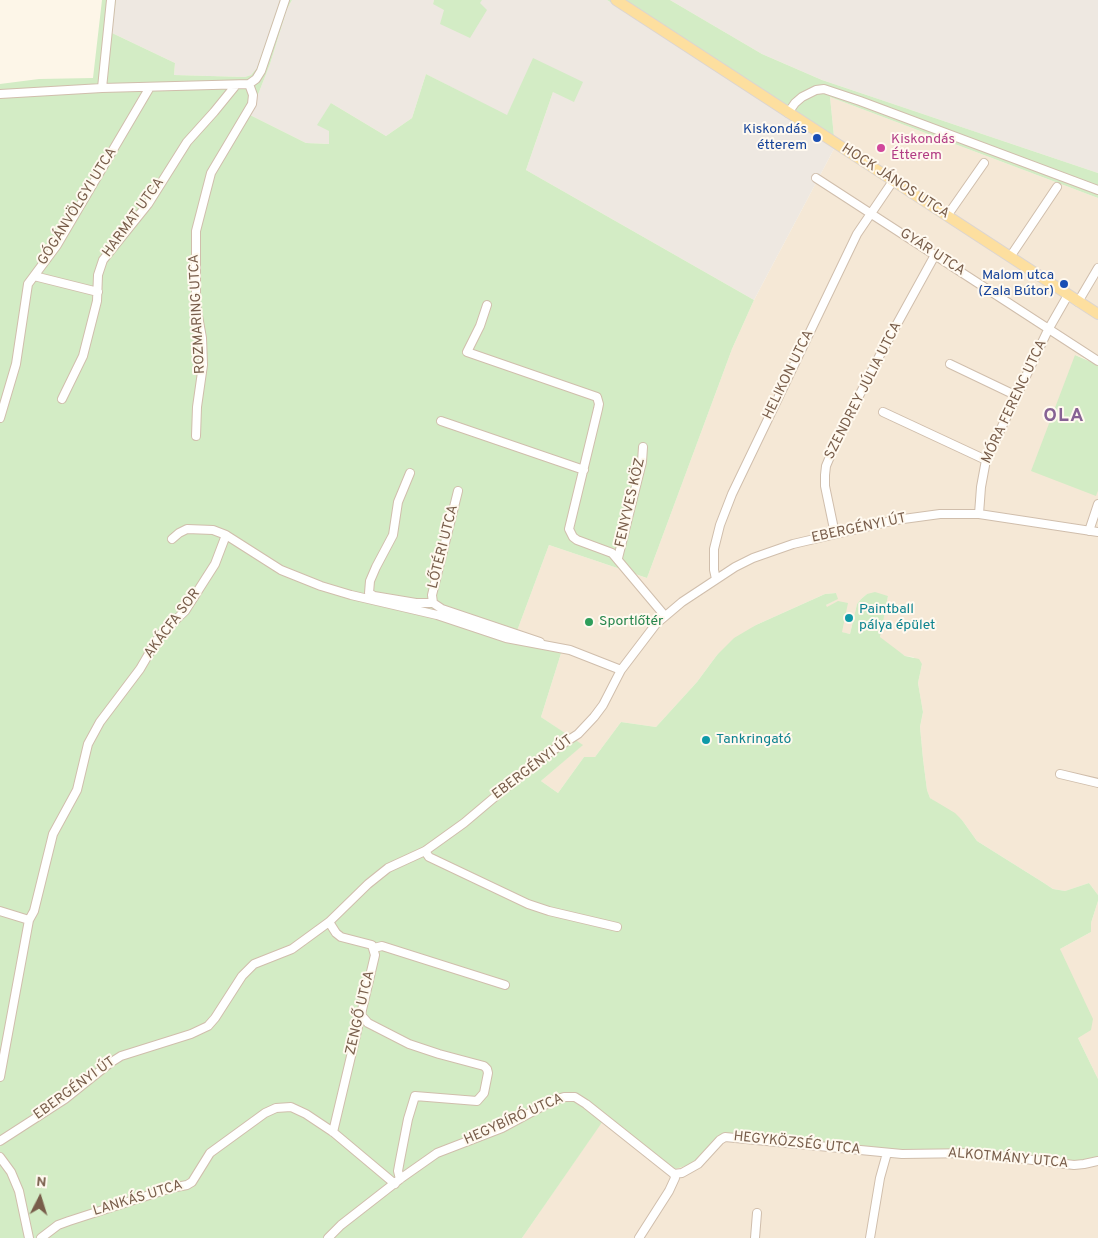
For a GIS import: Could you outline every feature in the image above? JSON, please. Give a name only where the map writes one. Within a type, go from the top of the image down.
[{"type":"main road","name":"HOCK JÁNOS UTCA","points":[[616,0],[1098,314]]},
{"type":"street","points":[[102,88],[111,0]]},
{"type":"street","points":[[0,94],[102,88],[249,84],[256,79],[261,71],[285,0]]},
{"type":"street","name":"ROZMARING UTCA","points":[[196,436],[197,407],[203,365],[202,338],[196,305],[196,231],[211,173],[252,104],[253,95],[249,84]]},
{"type":"street","name":"HARMAT UTCA","points":[[62,399],[83,356],[98,292],[98,275],[103,260],[148,204],[187,142],[236,85]]},
{"type":"street","name":"GÓGÁNVÖLGYI UTCA","points":[[0,418],[16,364],[28,284],[57,246],[150,87]]},
{"type":"street","points":[[788,113],[802,96],[824,89],[1098,190]]},
{"type":"street","points":[[947,216],[984,163]]},
{"type":"street","name":"GYÁR UTCA","points":[[816,178],[1098,361]]},
{"type":"street","name":"HELIKON UTCA","points":[[716,579],[714,549],[720,525],[732,494],[856,234],[893,181]]},
{"type":"street","points":[[1010,257],[1057,187]]},
{"type":"street","name":"SZENDREY JÚLIA UTCA","points":[[835,534],[824,475],[829,458],[881,353],[935,255]]},
{"type":"street","points":[[1078,302],[1098,268]]},
{"type":"street","points":[[34,276],[98,292]]},
{"type":"street","name":"MÓRA FERENC UTCA","points":[[978,514],[986,460],[1048,330],[1068,295]]},
{"type":"street","points":[[487,305],[480,326],[467,352],[596,398],[599,404],[569,524],[570,533],[577,540],[608,550],[618,558],[665,616]]},
{"type":"street","points":[[950,364],[1016,396]]},
{"type":"street","points":[[883,412],[986,460]]},
{"type":"street","points":[[441,421],[584,470]]},
{"type":"street","name":"FENYVES KÖZ","points":[[618,558],[640,471],[643,447]]},
{"type":"street","points":[[410,473],[398,502],[393,535],[370,581],[369,593],[374,596],[416,603],[432,603],[442,609],[538,640],[543,645]]},
{"type":"street","name":"LŐTÉRI UTCA","points":[[432,603],[432,595],[458,491]]},
{"type":"street","points":[[1089,530],[1098,504]]},
{"type":"street","name":"EBERGÉNYI ÚT","points":[[0,1141],[65,1099],[121,1056],[191,1034],[208,1026],[242,976],[254,964],[292,949],[329,922],[368,884],[388,868],[425,851],[464,823],[523,772],[587,726],[603,704],[621,670],[665,616],[682,602],[735,567],[793,544],[940,514],[978,514],[1098,532]]},
{"type":"street","points":[[172,540],[179,533],[187,529],[213,530],[226,535],[281,570],[321,586],[437,615],[506,638],[570,650],[621,670]]},
{"type":"street","name":"AKÁCFA SOR","points":[[0,1077],[30,920],[34,911],[53,834],[77,790],[91,738],[110,708],[140,669],[161,634],[185,611],[215,564],[226,535]]},
{"type":"street","points":[[1060,774],[1098,783]]},
{"type":"street","points":[[425,851],[430,857],[528,904],[549,911],[617,927]]},
{"type":"street","points":[[0,912],[30,920]]},
{"type":"street","points":[[329,922],[336,933],[342,937],[364,942],[372,945],[374,948],[382,946],[505,985]]},
{"type":"street","name":"ZENGŐ UTCA","points":[[333,1132],[375,955],[374,948]]},
{"type":"street","points":[[361,1015],[368,1023],[409,1044],[484,1066],[488,1073],[484,1093],[477,1101],[415,1096],[408,1119],[398,1170],[398,1181]]},
{"type":"street","name":"HEGYBÍRÓ UTCA","points":[[328,1238],[341,1225],[437,1153],[489,1134],[554,1100],[570,1096],[586,1104],[674,1174]]},
{"type":"street","name":"LANKÁS UTCA","points":[[41,1238],[58,1225],[69,1221],[170,1188],[187,1185],[192,1182],[210,1154],[265,1113],[276,1108],[291,1107],[300,1110],[333,1132],[398,1181]]},
{"type":"street","name":"HEGYKÖZSÉG UTCA","points":[[674,1174],[682,1173],[698,1164],[720,1140],[729,1136],[887,1153]]},
{"type":"street","points":[[870,1238],[881,1173],[887,1153]]},
{"type":"street","name":"ALKOTMÁNY UTCA","points":[[887,1153],[975,1154],[1074,1165],[1098,1161]]},
{"type":"street","points":[[0,1157],[11,1172],[18,1190],[29,1238]]},
{"type":"street","points":[[639,1238],[666,1198],[674,1182],[674,1174]]},
{"type":"street","points":[[755,1238],[757,1213]]},
{"type":"shaded area","points":[[116,0],[280,0],[257,68],[251,75],[245,77],[174,75],[175,63],[112,33]]},
{"type":"shaded area","points":[[292,0],[434,0],[433,4],[480,2],[482,0],[607,0],[835,147],[754,300],[526,170],[553,92],[534,59],[507,116],[426,74],[412,118],[386,136],[331,103],[329,144],[306,143],[250,115],[270,64],[287,9]]},
{"type":"shaded area","points":[[670,0],[1098,0],[1098,173],[822,80],[762,54]]},
{"type":"shaded area","points":[[830,97],[1098,198],[1098,365],[1075,355],[1096,495],[1098,491],[1098,895],[1089,883],[1065,891],[1053,889],[977,841],[962,820],[930,798],[927,790],[920,727],[923,712],[918,683],[922,664],[913,657],[905,656],[879,637],[888,596],[867,594],[861,599],[857,604],[850,634],[822,628],[826,605],[837,599],[836,593],[825,594],[756,625],[717,655],[697,682],[656,727],[621,722],[595,757],[584,757],[558,793],[541,781],[582,745],[541,717],[563,647],[517,631],[549,545],[647,578],[732,349],[754,300],[835,147]]},
{"type":"shaded area","points":[[1098,901],[1098,1079],[1078,1038],[1060,949],[1091,932],[1091,923]]},
{"type":"shaded area","points":[[605,1117],[721,1135],[896,1151],[954,1149],[1098,1158],[1098,1238],[522,1238]]},
{"type":"green space","points":[[102,0],[116,0],[112,33],[175,63],[174,75],[245,77],[251,75],[257,68],[280,0],[292,0],[287,9],[270,64],[250,115],[306,143],[329,144],[329,131],[317,125],[331,103],[386,136],[412,118],[426,74],[507,115],[533,58],[583,82],[574,102],[553,92],[526,170],[754,300],[732,349],[647,578],[549,545],[517,631],[563,647],[541,717],[583,745],[541,781],[558,793],[584,757],[595,757],[621,722],[656,727],[697,682],[717,655],[734,638],[756,625],[825,594],[836,593],[838,599],[826,605],[827,607],[838,601],[848,603],[842,632],[850,634],[857,604],[861,599],[867,594],[875,592],[888,596],[880,637],[905,656],[919,659],[922,664],[918,683],[923,712],[920,727],[927,790],[930,798],[955,813],[977,841],[1053,889],[1065,891],[1089,883],[1098,895],[1091,923],[1091,932],[1060,949],[1093,1019],[1091,1030],[1078,1038],[1098,1079],[1098,1158],[1079,1163],[954,1149],[896,1151],[724,1134],[692,1164],[675,1169],[668,1166],[605,1118],[522,1238],[0,1238],[0,84],[39,79],[93,78]]},
{"type":"green space","points":[[434,0],[482,0],[480,3],[487,10],[470,38],[440,24],[444,10],[433,4]]},
{"type":"green space","points":[[607,0],[670,0],[762,54],[822,80],[1098,173],[1098,198],[830,97],[835,147]]},
{"type":"green space","points":[[1075,355],[1098,365],[1098,491],[1096,496],[1031,471]]},
{"type":"place","name":"Kiskondás étterem","points":[[817,138]]},
{"type":"place","name":"Kiskondás Étterem","points":[[881,148]]},
{"type":"place","name":"Malom utca (Zala Bútor)","points":[[1064,284]]},
{"type":"place","name":"Paintball pálya épület","points":[[849,618]]},
{"type":"place","name":"Sportlőtér","points":[[589,622]]},
{"type":"place","name":"Tankringató","points":[[706,740]]},
{"type":"district","name":"OLA","points":[[1064,417]]}]
